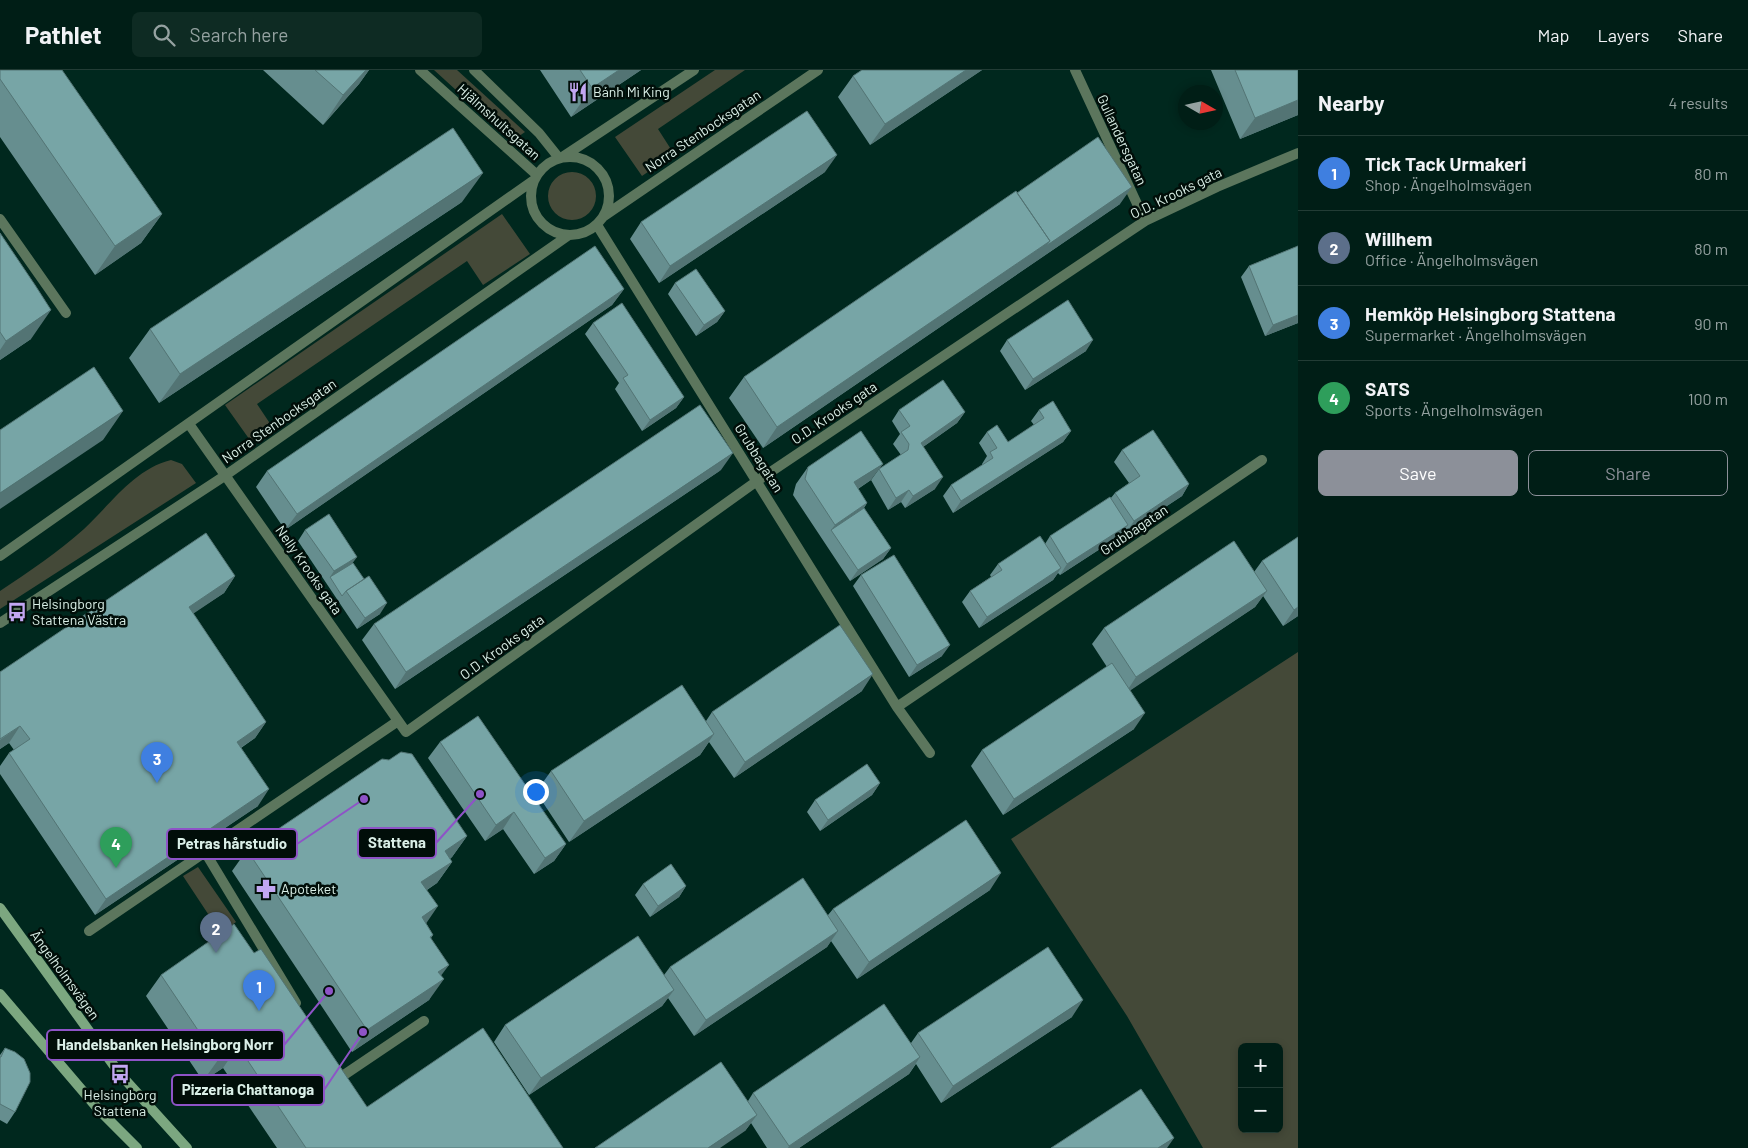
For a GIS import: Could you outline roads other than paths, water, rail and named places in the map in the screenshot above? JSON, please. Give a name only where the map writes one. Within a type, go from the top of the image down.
[{"type":"main road","name":"Ängelholmsvägen","points":[[0,908],[120,1074],[187,1148]]},
{"type":"main road","points":[[0,994],[99,1110],[137,1148]]},
{"type":"street","name":"Hjälmshultsgatan","points":[[420,70],[536,178]]},
{"type":"street","name":"Hjälmshultsgatan","points":[[474,70],[561,157]]},
{"type":"street","points":[[0,556],[536,178],[548,163],[561,157],[694,70]]},
{"type":"street","name":"Norra Stenbocksgatan","points":[[604,216],[818,70]]},
{"type":"street","name":"Gullandersgatan","points":[[1075,70],[1145,221]]},
{"type":"street","name":"O.D. Krooks gata","points":[[406,732],[757,482],[1145,221],[1217,187],[1298,153]]},
{"type":"street","name":"Norra Stenbocksgatan","points":[[0,623],[226,475],[569,235],[584,232],[597,225],[608,210],[610,196],[605,176],[596,166],[584,158],[561,157]]},
{"type":"street","points":[[536,178],[531,199],[538,217],[551,230],[569,235]]},
{"type":"street","points":[[0,219],[66,313]]},
{"type":"street","name":"Grubbagatan","points":[[597,225],[897,707],[930,753]]},
{"type":"street","name":"Nelly Krooks gata","points":[[189,424],[406,732]]},
{"type":"street","name":"Grubbagatan","points":[[897,707],[1262,460]]},
{"type":"street","points":[[89,931],[398,721]]},
{"type":"street","points":[[205,852],[300,1010]]},
{"type":"street","points":[[331,1060],[341,1077],[424,1021]]},
{"type":"place","name":"Bánh Mì King","points":[[578,92]]},
{"type":"place","name":"Helsingborg Stattena Västra","points":[[17,612]]},
{"type":"place","name":"Hemköp Helsingborg Stattena","points":[[157,783]]},
{"type":"place","name":"Stattena","points":[[480,794]]},
{"type":"place","name":"Petras hårstudio","points":[[364,799]]},
{"type":"place","name":"SATS","points":[[116,868]]},
{"type":"place","name":"Apoteket","points":[[266,889]]},
{"type":"place","name":"Willhem","points":[[216,953]]},
{"type":"place","name":"Handelsbanken Helsingborg Norr","points":[[329,991]]},
{"type":"place","name":"Tick Tack Urmakeri","points":[[259,1011]]},
{"type":"place","name":"Pizzeria Chattanoga","points":[[363,1032]]},
{"type":"place","name":"Helsingborg Stattena","points":[[120,1074]]}]
